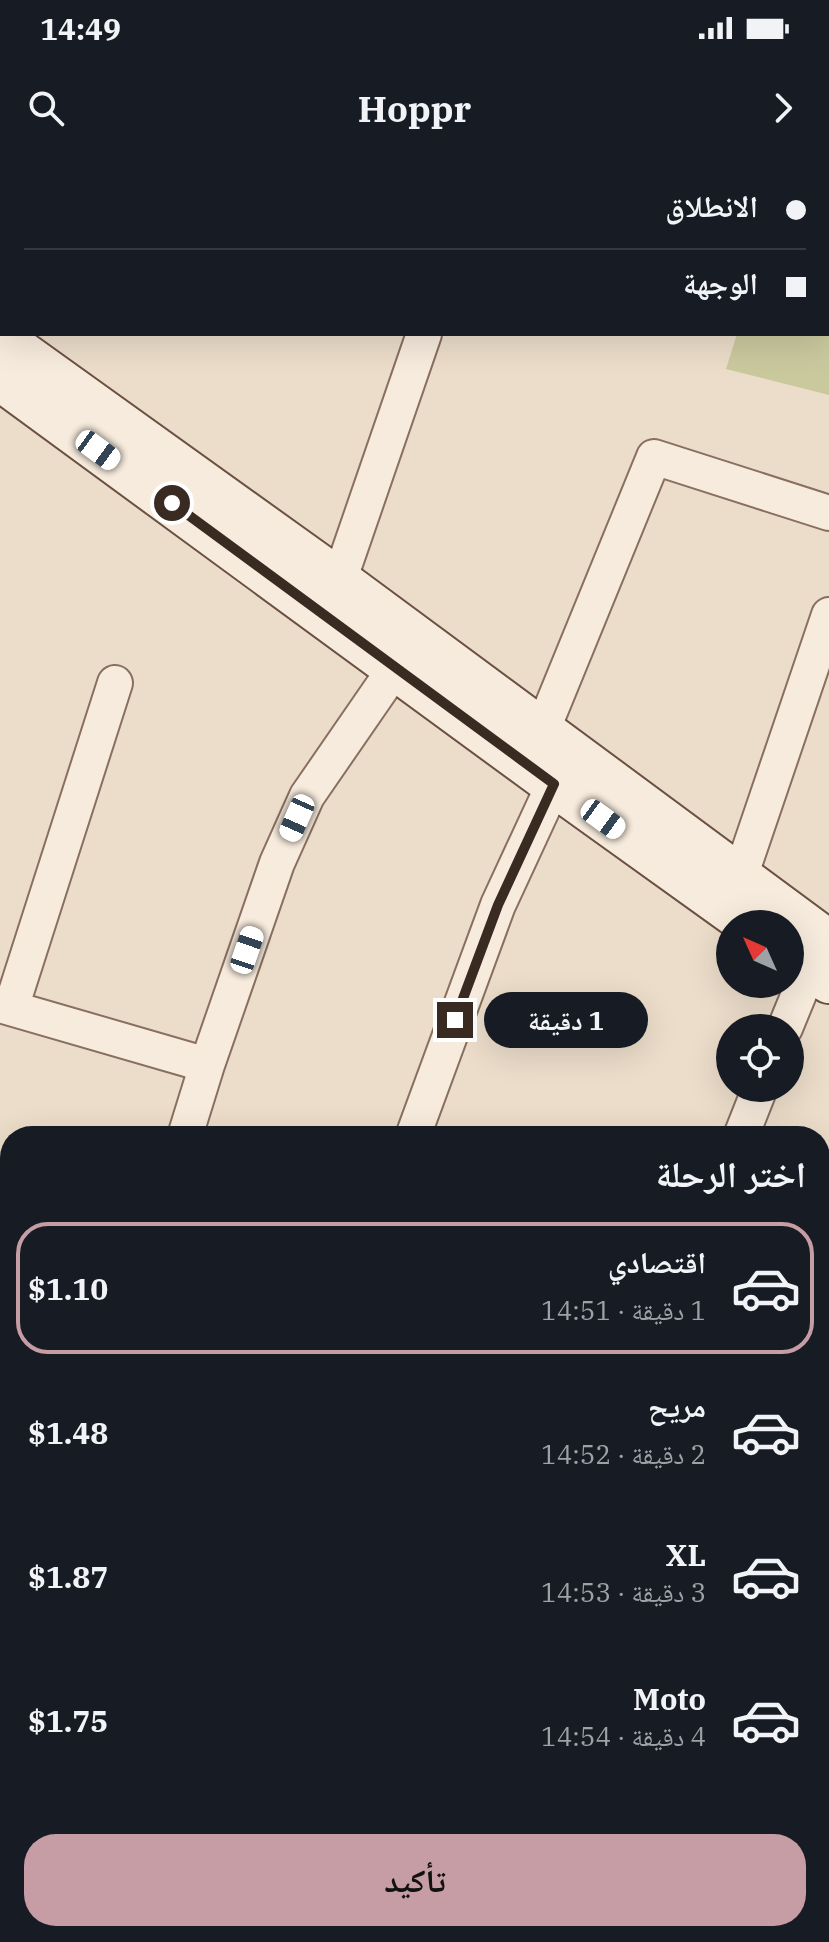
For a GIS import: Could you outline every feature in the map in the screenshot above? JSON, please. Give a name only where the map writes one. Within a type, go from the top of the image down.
[{"type":"street","points":[[339,581],[423,336]]},
{"type":"street","points":[[5,349],[339,581],[740,877],[814,961],[791,1014]]},
{"type":"street","points":[[5,349],[396,667],[730,910]]},
{"type":"street","points":[[542,731],[654,457],[829,513]]},
{"type":"street","points":[[740,877],[820,675],[829,615]]},
{"type":"street","points":[[188,1126],[277,863],[307,796],[396,667]]},
{"type":"street","points":[[115,683],[5,1007],[207,1065]]},
{"type":"street","points":[[417,1126],[498,905],[554,784]]},
{"type":"street","points":[[745,1126],[754,1102]]},
{"type":"green space","points":[[736,336],[829,336],[829,395],[726,369]]},
{"type":"route","points":[[172,503],[554,784],[498,905],[455,1020]]}]
